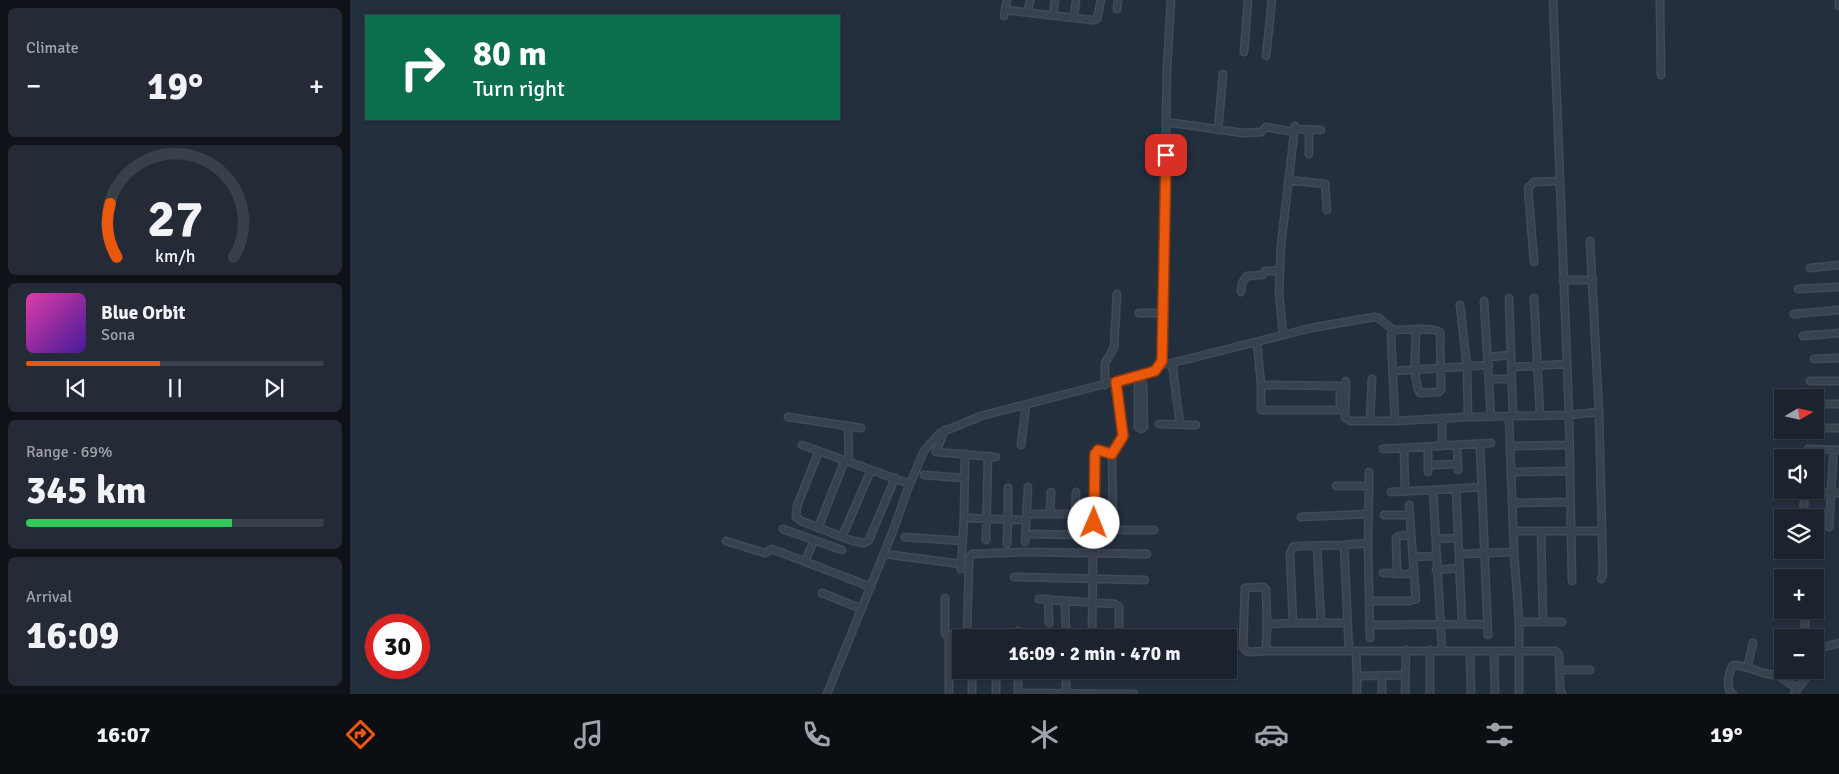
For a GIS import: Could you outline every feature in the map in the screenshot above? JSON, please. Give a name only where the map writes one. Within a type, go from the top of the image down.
[{"type":"street","points":[[1007,0],[1005,13],[1028,12],[1097,19],[1101,0]]},
{"type":"street","points":[[1028,12],[1030,0]]},
{"type":"street","points":[[1053,15],[1055,0]]},
{"type":"street","points":[[1074,17],[1076,0]]},
{"type":"street","points":[[1116,9],[1118,0]]},
{"type":"street","points":[[827,694],[924,451],[940,432],[982,416],[1116,382],[1140,378],[1155,371],[1159,365],[1163,351],[1166,122],[1171,0]]},
{"type":"street","points":[[1244,52],[1248,0]]},
{"type":"street","points":[[1266,56],[1272,0]]},
{"type":"street","points":[[1553,0],[1558,181],[1567,364],[1572,581]]},
{"type":"street","points":[[1660,0],[1662,75]]},
{"type":"street","points":[[1839,1],[1839,6]]},
{"type":"street","points":[[1218,130],[1223,74]]},
{"type":"street","points":[[1166,122],[1255,134],[1261,132],[1266,127],[1321,130]]},
{"type":"street","points":[[1283,334],[1279,293],[1280,271],[1284,210],[1295,129]]},
{"type":"street","points":[[1309,130],[1309,154]]},
{"type":"street","points":[[1288,180],[1325,184],[1327,210]]},
{"type":"street","points":[[1534,262],[1528,188],[1534,182],[1558,181]]},
{"type":"street","points":[[1590,241],[1599,412],[1601,579]]},
{"type":"street","points":[[1810,268],[1839,265]]},
{"type":"street","points":[[1241,292],[1242,283],[1247,276],[1262,275],[1265,271],[1280,271]]},
{"type":"street","points":[[1563,280],[1593,280]]},
{"type":"street","points":[[1798,289],[1839,287]]},
{"type":"street","points":[[1105,385],[1105,363],[1114,348],[1118,294]]},
{"type":"street","points":[[1509,298],[1513,367],[1510,446],[1519,622],[1519,694]]},
{"type":"street","points":[[1534,298],[1540,416]]},
{"type":"street","points":[[1484,301],[1491,417]]},
{"type":"street","points":[[1460,305],[1467,367],[1468,417]]},
{"type":"street","points":[[1794,314],[1839,310]]},
{"type":"street","points":[[1139,313],[1162,313]]},
{"type":"street","points":[[1159,365],[1258,342],[1283,334],[1348,320],[1374,317],[1379,318],[1393,330],[1416,330],[1436,330],[1440,332],[1441,389],[1440,392],[1435,394],[1420,393],[1418,390],[1415,370],[1416,330]]},
{"type":"street","points":[[1393,330],[1391,335],[1392,371],[1396,421]]},
{"type":"street","points":[[1803,336],[1839,333]]},
{"type":"street","points":[[1258,342],[1261,410],[1340,410],[1340,386],[1261,385]]},
{"type":"street","points":[[1488,357],[1511,355]]},
{"type":"street","points":[[1814,359],[1839,358]]},
{"type":"street","points":[[1172,363],[1180,424]]},
{"type":"street","points":[[1513,367],[1567,364]]},
{"type":"street","points":[[1392,371],[1488,365]]},
{"type":"street","points":[[1140,378],[1143,384],[1144,401],[1144,427],[1141,429],[1138,427],[1138,383],[1140,378]]},
{"type":"street","points":[[1370,420],[1372,379]]},
{"type":"street","points":[[1489,379],[1512,379]]},
{"type":"street","points":[[1346,381],[1345,417],[1350,421],[1568,415],[1599,412]]},
{"type":"street","points":[[1810,381],[1839,381]]},
{"type":"street","points":[[1092,629],[1093,554],[1095,546],[1113,529],[1112,454],[1123,436],[1116,382]]},
{"type":"street","points":[[1824,404],[1839,404]]},
{"type":"street","points":[[1022,446],[1026,405]]},
{"type":"street","points":[[788,417],[861,428]]},
{"type":"street","points":[[1442,418],[1442,446]]},
{"type":"street","points":[[1160,424],[1196,425]]},
{"type":"street","points":[[818,528],[847,461],[848,426]]},
{"type":"street","points":[[1824,428],[1839,428]]},
{"type":"street","points":[[945,430],[936,452],[996,457]]},
{"type":"street","points":[[1383,450],[1491,443]]},
{"type":"street","points":[[1480,444],[1488,635]]},
{"type":"street","points":[[802,445],[910,484]]},
{"type":"street","points":[[1429,465],[1458,467],[1457,445]]},
{"type":"street","points":[[1510,446],[1569,445]]},
{"type":"street","points":[[1428,447],[1428,472]]},
{"type":"street","points":[[1404,449],[1405,491]]},
{"type":"street","points":[[1112,454],[1100,450],[1095,454],[1095,528],[1098,530],[1154,530]]},
{"type":"street","points":[[1824,450],[1839,450]]},
{"type":"street","points":[[819,451],[795,514],[798,520],[860,544],[869,540],[895,478]]},
{"type":"street","points":[[884,554],[961,567],[965,454]]},
{"type":"street","points":[[986,540],[988,456]]},
{"type":"street","points":[[1830,527],[1833,458]]},
{"type":"street","points":[[842,537],[871,470]]},
{"type":"street","points":[[1369,472],[1370,638]]},
{"type":"street","points":[[1511,472],[1570,472]]},
{"type":"street","points":[[924,475],[964,478]]},
{"type":"street","points":[[1336,486],[1369,486]]},
{"type":"street","points":[[1026,542],[1028,487]]},
{"type":"street","points":[[1391,492],[1482,487]]},
{"type":"street","points":[[1006,544],[1008,488]]},
{"type":"street","points":[[1456,488],[1462,624]]},
{"type":"street","points":[[1433,490],[1439,624],[1442,650]]},
{"type":"street","points":[[1824,491],[1839,493]]},
{"type":"street","points":[[1050,513],[1051,492]]},
{"type":"street","points":[[1075,513],[1076,492]]},
{"type":"street","points":[[1512,503],[1570,502]]},
{"type":"street","points":[[1370,601],[1414,600],[1416,596],[1409,505]]},
{"type":"street","points":[[964,518],[1008,520],[1050,513],[1083,514]]},
{"type":"street","points":[[1301,517],[1368,514]]},
{"type":"street","points":[[1384,515],[1410,515]]},
{"type":"street","points":[[783,529],[842,550]]},
{"type":"street","points":[[1513,531],[1601,531]]},
{"type":"street","points":[[1541,531],[1544,622]]},
{"type":"street","points":[[1026,534],[1084,535]]},
{"type":"street","points":[[1397,574],[1396,538],[1411,535]]},
{"type":"street","points":[[904,537],[963,541]]},
{"type":"street","points":[[1436,539],[1458,538]]},
{"type":"street","points":[[805,561],[814,540]]},
{"type":"street","points":[[726,541],[765,553],[772,549],[871,587]]},
{"type":"street","points":[[1293,623],[1290,554],[1293,547],[1368,543]]},
{"type":"street","points":[[1344,545],[1347,623],[1357,676],[1357,694]]},
{"type":"street","points":[[1317,546],[1321,623]]},
{"type":"street","points":[[969,629],[969,556],[1023,552],[1147,554]]},
{"type":"street","points":[[1459,554],[1514,552]]},
{"type":"street","points":[[1412,557],[1436,556]]},
{"type":"street","points":[[1436,570],[1460,568]]},
{"type":"street","points":[[1383,574],[1414,574]]},
{"type":"street","points":[[1014,577],[1145,580]]},
{"type":"street","points":[[1266,651],[1266,589],[1263,587],[1245,588],[1243,647],[1248,652],[1554,651],[1559,655],[1560,690],[1562,694]]},
{"type":"street","points":[[822,593],[862,609]]},
{"type":"street","points":[[945,598],[945,633],[950,635],[950,694]]},
{"type":"street","points":[[1039,599],[1118,605],[1119,629]]},
{"type":"street","points":[[1048,600],[1048,623]]},
{"type":"street","points":[[1065,601],[1066,629]]},
{"type":"street","points":[[1519,622],[1562,622]]},
{"type":"street","points":[[1267,624],[1347,623]]},
{"type":"street","points":[[1370,625],[1488,624]]},
{"type":"street","points":[[1824,646],[1839,642]]},
{"type":"street","points":[[1749,668],[1748,664],[1753,643]]},
{"type":"street","points":[[1405,694],[1406,650]]},
{"type":"street","points":[[1430,650],[1430,694]]},
{"type":"street","points":[[1470,651],[1471,694]]},
{"type":"street","points":[[1494,651],[1495,694]]},
{"type":"street","points":[[1733,694],[1729,692],[1728,688],[1732,666],[1735,665],[1779,676],[1796,691],[1805,679]]},
{"type":"street","points":[[1559,670],[1590,670]]},
{"type":"street","points":[[1357,676],[1404,675]]},
{"type":"street","points":[[1382,676],[1382,694]]},
{"type":"street","points":[[972,679],[972,694]]},
{"type":"street","points":[[996,679],[996,694]]},
{"type":"street","points":[[1018,679],[1018,693],[1134,694]]},
{"type":"street","points":[[1066,679],[1066,693]]},
{"type":"route","points":[[1094,523],[1095,454],[1098,450],[1112,454],[1123,436],[1116,382],[1155,371],[1162,361],[1166,155]]}]
